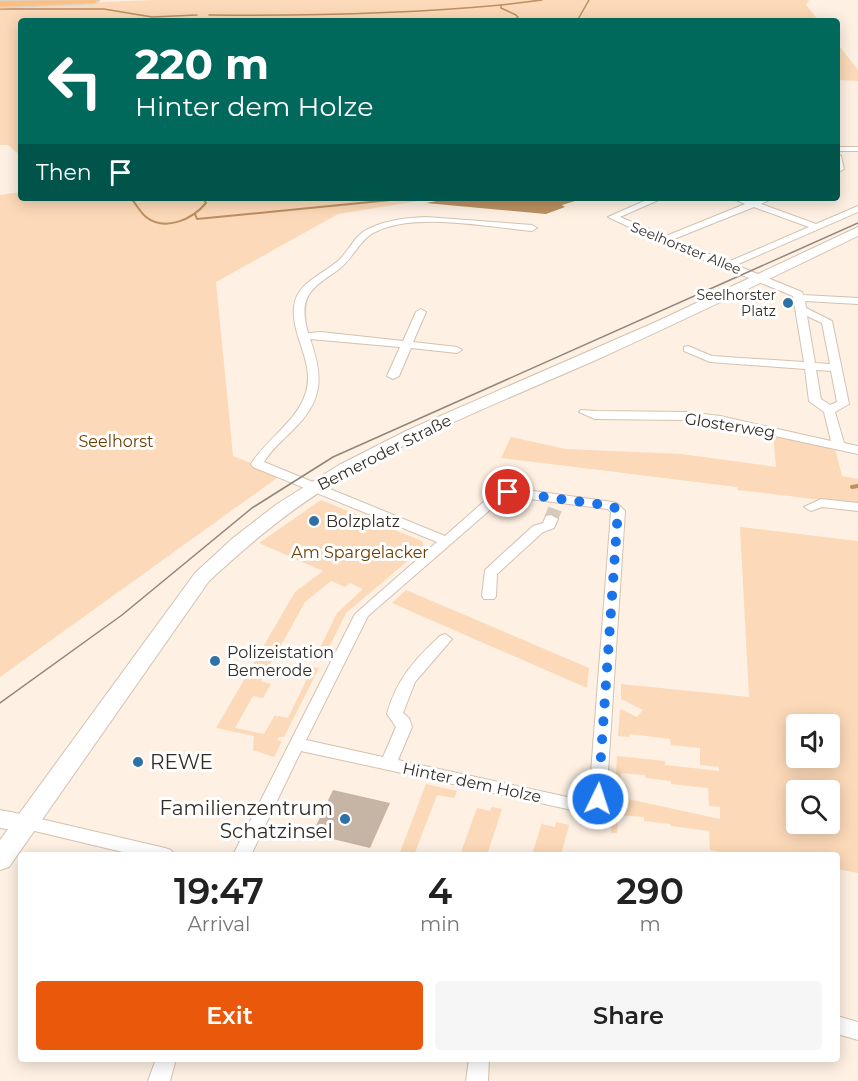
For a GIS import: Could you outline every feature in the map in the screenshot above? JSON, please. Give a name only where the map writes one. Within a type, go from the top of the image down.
[{"type":"highway","points":[[0,3],[39,0]]},
{"type":"highway","points":[[0,3],[94,0]]},
{"type":"main road","name":"Bemeroder Straße","points":[[0,860],[202,577],[255,530],[313,488],[414,434],[663,324],[858,231]]},
{"type":"street","points":[[840,149],[858,149]]},
{"type":"street","name":"Seelhorster Allee","points":[[652,201],[612,217],[761,278]]},
{"type":"street","points":[[744,201],[817,226]]},
{"type":"street","points":[[664,240],[761,201]]},
{"type":"street","points":[[728,265],[858,209]]},
{"type":"street","points":[[446,541],[257,464],[262,454],[294,424],[310,399],[315,377],[299,306],[302,295],[311,285],[346,258],[363,236],[370,231],[393,223],[418,220],[532,228]]},
{"type":"street","points":[[761,278],[798,294],[814,401],[829,410],[839,446]]},
{"type":"street","points":[[800,304],[858,301]]},
{"type":"street","points":[[800,304],[827,321],[843,404],[829,410]]},
{"type":"street","points":[[393,376],[421,312]]},
{"type":"street","points":[[307,341],[326,345],[342,338],[457,350]]},
{"type":"street","points":[[688,349],[710,359],[836,368]]},
{"type":"street","name":"Glosterweg","points":[[585,412],[595,415],[687,416],[720,420],[858,450]]},
{"type":"street","name":"Hinter dem Holze","points":[[243,852],[296,744],[362,614],[505,492],[555,509],[612,506],[618,511],[597,802],[581,806],[296,744]]},
{"type":"street","points":[[812,507],[821,503],[858,507]]},
{"type":"street","points":[[489,596],[490,573],[538,529],[549,525],[555,509]]},
{"type":"street","name":"Hinter dem Holze","points":[[388,764],[404,727],[403,722],[395,714],[398,700],[410,674],[445,639]]},
{"type":"street","points":[[0,819],[28,823],[152,852]]},
{"type":"street","points":[[840,1026],[858,1030]]},
{"type":"street","points":[[159,1081],[165,1062]]},
{"type":"street","points":[[477,1081],[479,1062]]},
{"type":"green space","points":[[154,0],[809,0],[806,5],[817,18],[18,18],[18,153],[8,145],[0,145],[0,6]]},
{"type":"green space","points":[[840,47],[858,70],[858,81],[840,80]]},
{"type":"green space","name":"Seelhorst","points":[[18,192],[18,201],[418,201],[338,214],[216,282],[233,456],[281,475],[0,677],[0,195]]},
{"type":"green space","points":[[773,434],[835,448],[842,476],[858,479],[858,511],[830,501],[738,490],[737,487],[501,458],[511,437],[566,449],[681,454],[776,467]]},
{"type":"green space","name":"Am Spargelacker","points":[[321,500],[422,541],[424,547],[346,613],[324,658],[316,656],[337,613],[363,589],[350,583],[345,587],[331,581],[305,602],[261,681],[271,684],[263,698],[253,696],[235,728],[264,734],[275,715],[277,716],[276,721],[278,716],[288,718],[308,677],[300,675],[305,666],[319,668],[284,737],[279,737],[277,740],[282,741],[274,757],[253,750],[254,736],[216,728],[295,592],[323,571],[259,543]]},
{"type":"green space","points":[[740,527],[858,541],[858,873],[840,870],[840,852],[721,852],[710,850],[709,831],[644,821],[644,817],[619,815],[617,833],[611,833],[614,796],[720,819],[720,807],[709,806],[708,788],[671,784],[671,781],[646,778],[645,775],[621,773],[619,790],[615,790],[617,756],[665,761],[665,765],[719,771],[719,767],[700,765],[700,748],[671,745],[670,739],[630,734],[629,737],[618,736],[620,709],[637,717],[643,710],[621,699],[621,684],[749,697]]},
{"type":"green space","points":[[406,590],[589,668],[587,688],[392,603]]},
{"type":"green space","points":[[426,784],[457,791],[454,798],[437,795],[415,852],[400,852]]},
{"type":"green space","points":[[492,807],[502,809],[488,852],[461,852],[477,808],[490,811]]},
{"type":"green space","points":[[543,819],[542,824],[555,827],[556,822],[569,825],[562,852],[533,852]]},
{"type":"shaded area","points":[[436,201],[575,201],[546,214],[426,203]]},
{"type":"building","name":"Familienzentrum Schatzinsel","points":[[333,790],[390,803],[370,848],[312,834]]},
{"type":"waterway","points":[[501,5],[542,0]]},
{"type":"waterway","points":[[579,18],[589,0]]},
{"type":"waterway","points":[[209,15],[355,14],[501,5]]},
{"type":"waterway","points":[[501,5],[501,8],[516,15],[516,18]]},
{"type":"waterway","points":[[0,9],[104,9],[152,17],[197,15]]},
{"type":"waterway","points":[[133,201],[146,217],[162,223],[178,222],[194,214],[206,203],[205,201]]},
{"type":"waterway","points":[[195,214],[197,219],[380,201]]},
{"type":"waterway","points":[[852,487],[858,486]]},
{"type":"tunnel","points":[[551,519],[555,509]]},
{"type":"tram line","points":[[0,703],[122,615],[252,508],[333,457],[858,223]]},
{"type":"place","name":"Seelhorster Platz","points":[[788,303]]},
{"type":"place","name":"Bolzplatz","points":[[314,521]]},
{"type":"place","name":"Polizeistation Bemerode","points":[[215,661]]},
{"type":"place","name":"REWE","points":[[138,762]]},
{"type":"place","name":"Familienzentrum Schatzinsel","points":[[345,819]]},
{"type":"route","points":[[508,492],[612,506],[618,510],[598,799]]}]
